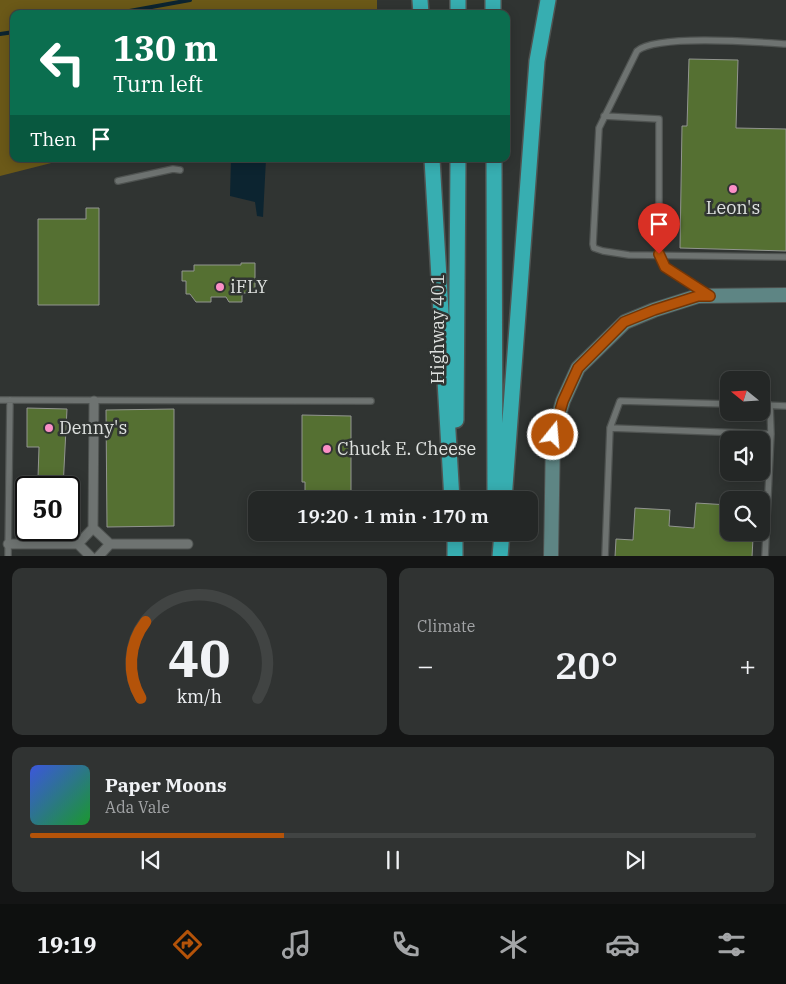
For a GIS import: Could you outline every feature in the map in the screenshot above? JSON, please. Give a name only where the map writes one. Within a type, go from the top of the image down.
[{"type":"highway","points":[[505,491],[537,61],[548,0]]},
{"type":"highway","points":[[432,162],[453,491]]},
{"type":"highway","name":"Highway 401","points":[[454,491],[458,162]]},
{"type":"highway","points":[[494,162],[495,491]]},
{"type":"highway","points":[[495,541],[495,556]]},
{"type":"highway","points":[[500,556],[501,541]]},
{"type":"main road","points":[[551,556],[553,435],[563,401],[578,368],[624,322],[654,310],[698,296],[786,295]]},
{"type":"street","points":[[78,544],[93,528],[94,400]]},
{"type":"street","points":[[93,528],[110,544],[188,544]]},
{"type":"street","points":[[8,544],[78,544],[91,556]]},
{"type":"street","points":[[98,556],[110,544]]},
{"type":"lane","points":[[786,44],[677,41],[648,44],[637,52],[604,116],[597,138],[593,244],[597,249],[611,253],[786,257]]},
{"type":"lane","points":[[604,116],[659,119],[659,254],[665,267],[710,296]]},
{"type":"lane","points":[[118,181],[173,168],[180,170]]},
{"type":"lane","points":[[0,400],[371,401]]},
{"type":"lane","points":[[8,556],[10,400]]},
{"type":"lane","points":[[605,556],[610,428],[620,401],[720,404]]},
{"type":"lane","points":[[765,556],[771,434],[770,406],[786,406]]},
{"type":"lane","points":[[610,428],[771,434]]},
{"type":"shaded area","points":[[0,0],[377,0],[377,10],[10,10],[10,162],[55,162],[0,176]]},
{"type":"water","points":[[231,162],[266,162],[263,217],[257,216],[255,202],[230,196]]},
{"type":"building","name":"Leon's","points":[[689,59],[738,60],[736,128],[786,129],[786,251],[680,248],[682,126],[687,126]]},
{"type":"building","points":[[86,208],[99,208],[99,305],[38,305],[38,219],[86,219]]},
{"type":"building","name":"iFLY","points":[[241,263],[255,263],[255,293],[242,293],[242,302],[229,302],[226,297],[211,297],[211,302],[196,302],[190,294],[186,294],[186,281],[182,281],[182,271],[194,271],[194,265],[241,265]]},
{"type":"building","points":[[27,408],[67,409],[64,476],[38,476],[39,447],[27,447]]},
{"type":"building","points":[[174,409],[174,526],[107,527],[106,410]]},
{"type":"building","name":"Chuck E. Cheese","points":[[302,415],[351,416],[351,491],[305,491],[305,482],[302,482]]},
{"type":"building","points":[[696,503],[720,504],[720,541],[753,541],[752,556],[615,556],[616,539],[633,540],[635,508],[670,510],[669,526],[694,528]]},
{"type":"waterway","points":[[135,10],[190,0]]},
{"type":"waterway","points":[[0,34],[10,33]]},
{"type":"place","name":"Leon's","points":[[733,189]]},
{"type":"place","name":"iFLY","points":[[220,287]]},
{"type":"place","name":"Denny's","points":[[49,428]]},
{"type":"place","name":"Chuck E. Cheese","points":[[327,449]]},
{"type":"route","points":[[553,435],[563,401],[578,368],[624,322],[698,296],[710,296],[684,282],[665,267],[659,254]]}]
